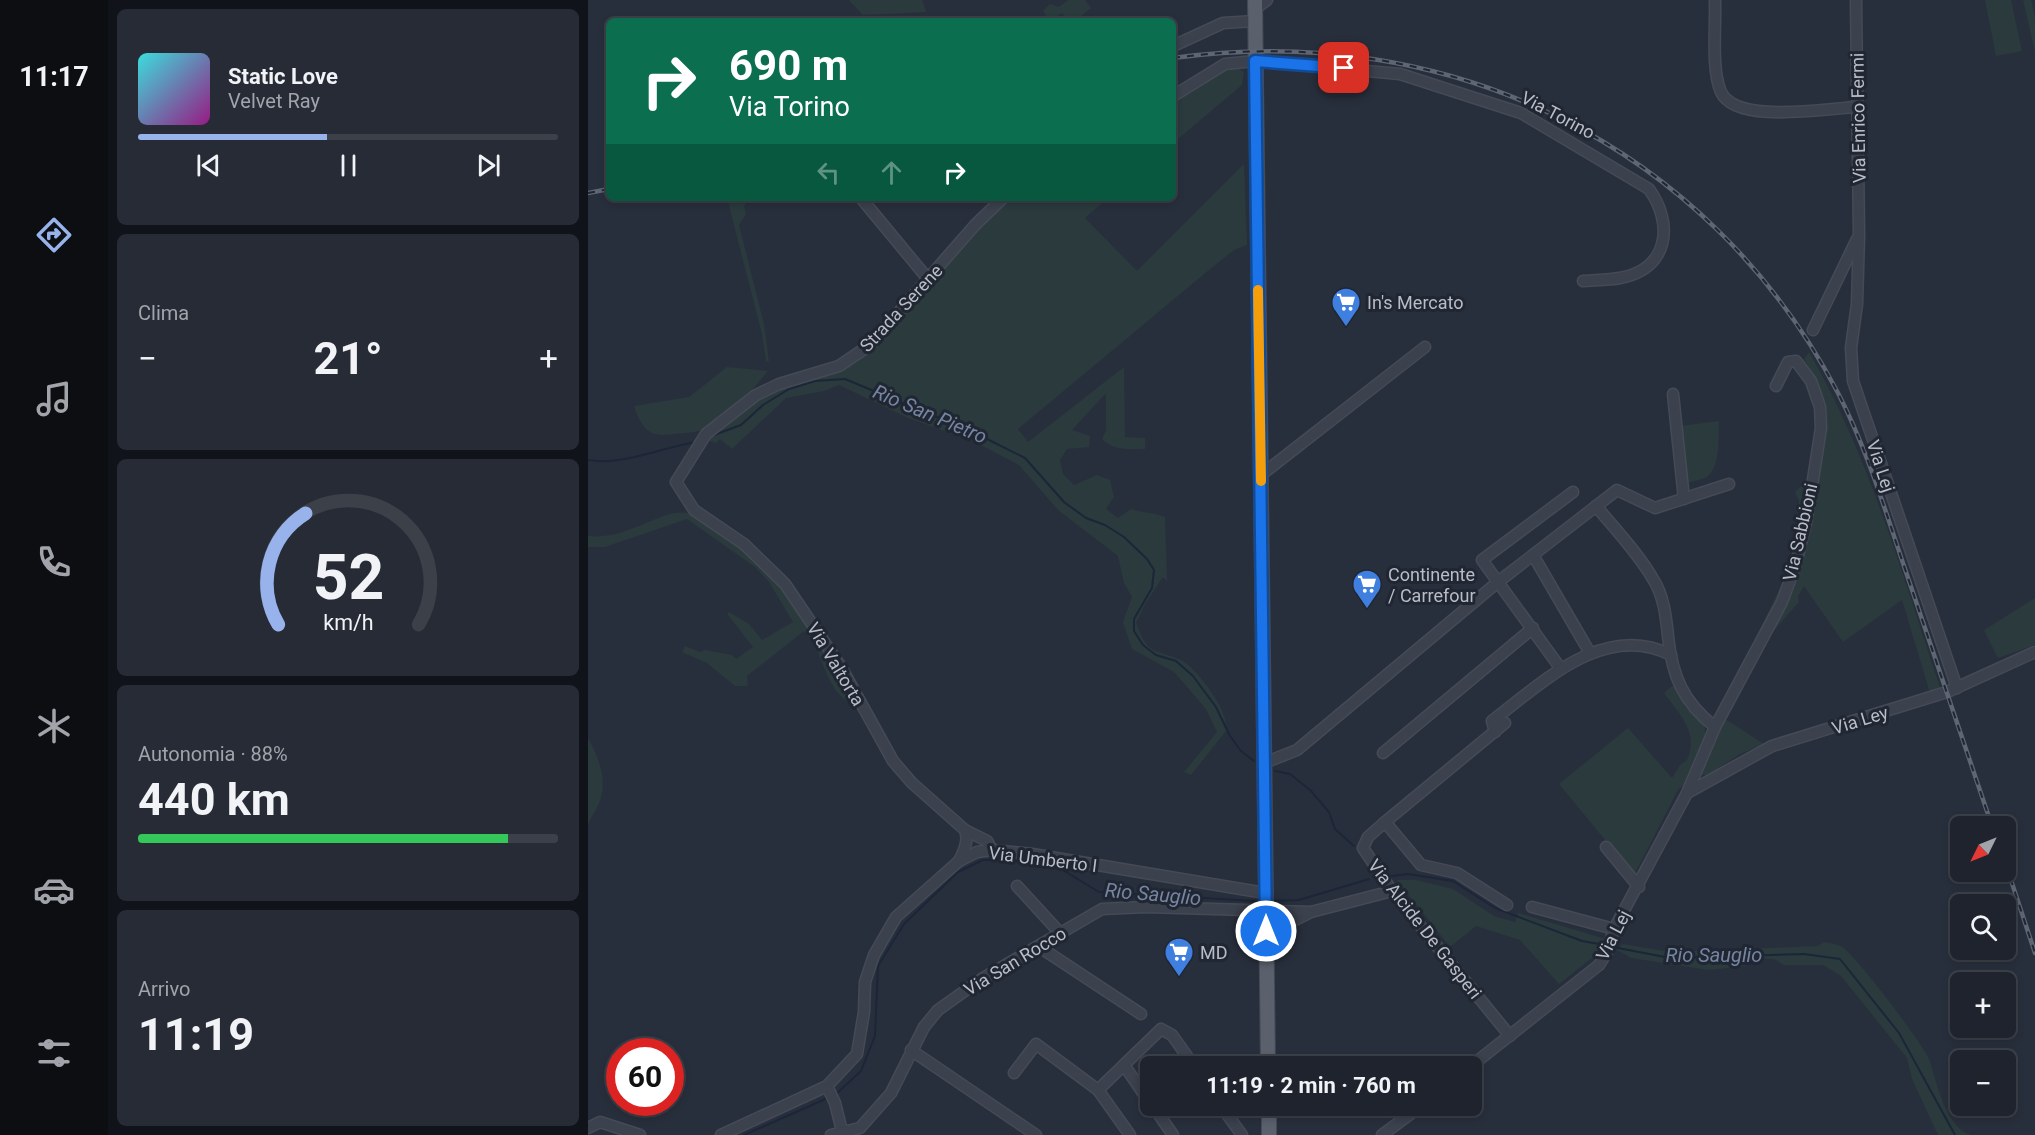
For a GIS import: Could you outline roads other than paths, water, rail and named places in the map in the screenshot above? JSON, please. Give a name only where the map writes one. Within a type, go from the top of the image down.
[{"type":"main road","points":[[1255,10],[1268,1056]]},
{"type":"main road","points":[[1269,1116],[1269,1135]]},
{"type":"street","points":[[1176,45],[1255,10],[1267,0]]},
{"type":"street","points":[[1716,0],[1717,74],[1722,94],[1736,107],[1758,113],[1858,107]]},
{"type":"street","name":"Via Enrico Fermi","points":[[1856,0],[1859,236]]},
{"type":"street","points":[[1176,94],[1225,64],[1255,61]]},
{"type":"street","name":"Via Torino","points":[[1255,61],[1400,74],[1461,92],[1521,112],[1649,189],[1661,205],[1665,231],[1661,251],[1643,269],[1622,278],[1583,281]]},
{"type":"street","points":[[863,201],[928,279]]},
{"type":"street","name":"Strada Serene","points":[[694,510],[676,482],[706,434],[756,395],[854,358],[884,332],[990,208],[999,201]]},
{"type":"street","points":[[1813,330],[1859,236]]},
{"type":"street","name":"Via Lej","points":[[1859,236],[1857,304],[1851,348],[1853,381],[1957,688]]},
{"type":"street","points":[[1261,475],[1425,347]]},
{"type":"street","name":"Via Sabbioni","points":[[1715,727],[1782,602],[1796,564],[1807,518],[1821,429],[1820,407],[1811,381],[1796,361],[1788,362],[1776,386]]},
{"type":"street","points":[[1673,394],[1684,499]]},
{"type":"street","points":[[1264,763],[1297,750],[1498,582],[1617,490],[1655,508],[1730,484]]},
{"type":"street","points":[[1573,492],[1482,560],[1561,669],[1590,653],[1620,643],[1659,648],[1671,655]]},
{"type":"street","points":[[1596,506],[1654,579],[1665,608],[1671,655],[1684,696],[1699,714],[1715,727]]},
{"type":"street","name":"Via Valtorta","points":[[694,510],[744,544],[785,584],[840,667],[892,761],[912,783],[965,830],[987,841],[992,850]]},
{"type":"street","points":[[1533,555],[1590,653]]},
{"type":"street","points":[[1383,753],[1533,628]]},
{"type":"street","name":"Via Ley","points":[[1687,793],[1772,746],[1957,688],[2035,652]]},
{"type":"street","name":"Via Alcide De Gasperi","points":[[1495,732],[1492,722],[1561,669]]},
{"type":"street","name":"Via Alcide De Gasperi","points":[[1505,723],[1385,822],[1368,837],[1363,848],[1392,891],[1510,1036]]},
{"type":"street","name":"Via Lej","points":[[1482,1058],[1599,965],[1607,952],[1612,934],[1687,793],[1715,727]]},
{"type":"street","points":[[1385,822],[1421,866],[1457,873],[1507,905]]},
{"type":"street","points":[[959,861],[968,837],[965,830]]},
{"type":"street","points":[[1606,847],[1639,887]]},
{"type":"street","name":"Via Umberto I","points":[[721,1135],[828,1088],[857,1054],[864,1012],[865,982],[874,955],[896,917],[959,861],[977,852],[992,850],[1265,893]]},
{"type":"street","points":[[1017,886],[1060,933]]},
{"type":"street","points":[[1266,931],[1279,928],[1311,912],[1392,891]]},
{"type":"street","name":"Via San Rocco","points":[[839,1135],[860,1128],[891,1093],[924,1027],[938,1010],[983,978],[1102,909],[1146,907],[1311,912]]},
{"type":"street","points":[[1532,907],[1612,934]]},
{"type":"street","points":[[1038,946],[1141,1014]]},
{"type":"street","points":[[1098,1090],[1161,1029],[1172,1035],[1187,1056]]},
{"type":"street","points":[[1014,1074],[1036,1044],[1098,1090],[1130,1135]]},
{"type":"street","points":[[911,1050],[1036,1135]]},
{"type":"street","points":[[1124,1065],[1140,1087]]},
{"type":"street","points":[[828,1088],[835,1103],[839,1135]]},
{"type":"street","points":[[1160,1116],[1173,1135]]},
{"type":"street","points":[[1228,1116],[1242,1135]]},
{"type":"street","points":[[1382,1135],[1408,1116]]},
{"type":"street","points":[[588,1128],[600,1122],[640,1135]]},
{"type":"waterway","name":"Rio San Pietro","points":[[714,435],[741,425],[763,405],[789,389],[815,381],[845,379],[934,416],[972,428],[989,440],[1025,458],[1064,502],[1086,518],[1105,525],[1124,537],[1147,559],[1154,570],[1152,588],[1134,619],[1134,631],[1143,645],[1156,655],[1176,661],[1193,676],[1216,707],[1230,736],[1241,751],[1254,761]]},
{"type":"waterway","name":"Rio San Pietro","points":[[588,460],[629,458],[697,442]]},
{"type":"waterway","name":"Rio San Pietro","points":[[1275,771],[1290,774],[1310,790],[1329,812],[1335,829],[1354,846]]},
{"type":"waterway","name":"Rio Sauglio","points":[[835,1095],[861,1071],[875,1036],[878,966],[904,924],[958,872],[983,860],[1010,860],[1061,869],[1099,892],[1255,901]]},
{"type":"waterway","name":"Rio Sauglio","points":[[1392,876],[1408,874],[1453,881],[1495,908],[1582,941],[1605,945]]},
{"type":"waterway","name":"Rio Sauglio","points":[[1271,901],[1299,900],[1369,879]]},
{"type":"waterway","name":"Rio Sauglio","points":[[1613,947],[1670,958],[1804,954],[1840,959],[1899,1033],[1955,1135]]},
{"type":"waterway","name":"Rio Sauglio","points":[[744,1135],[830,1097]]},
{"type":"railway","points":[[1176,58],[1275,51],[1374,59],[1470,82],[1560,118],[1643,168],[1718,230],[1783,306],[1838,393],[1848,414],[1883,502],[1989,816]]},
{"type":"railway","points":[[588,193],[606,190]]},
{"type":"railway","points":[[2012,882],[2035,953]]},
{"type":"place","name":"In's Mercato","points":[[1346,328]]},
{"type":"place","name":"Continente / Carrefour","points":[[1367,610]]},
{"type":"place","name":"MD","points":[[1179,978]]}]
